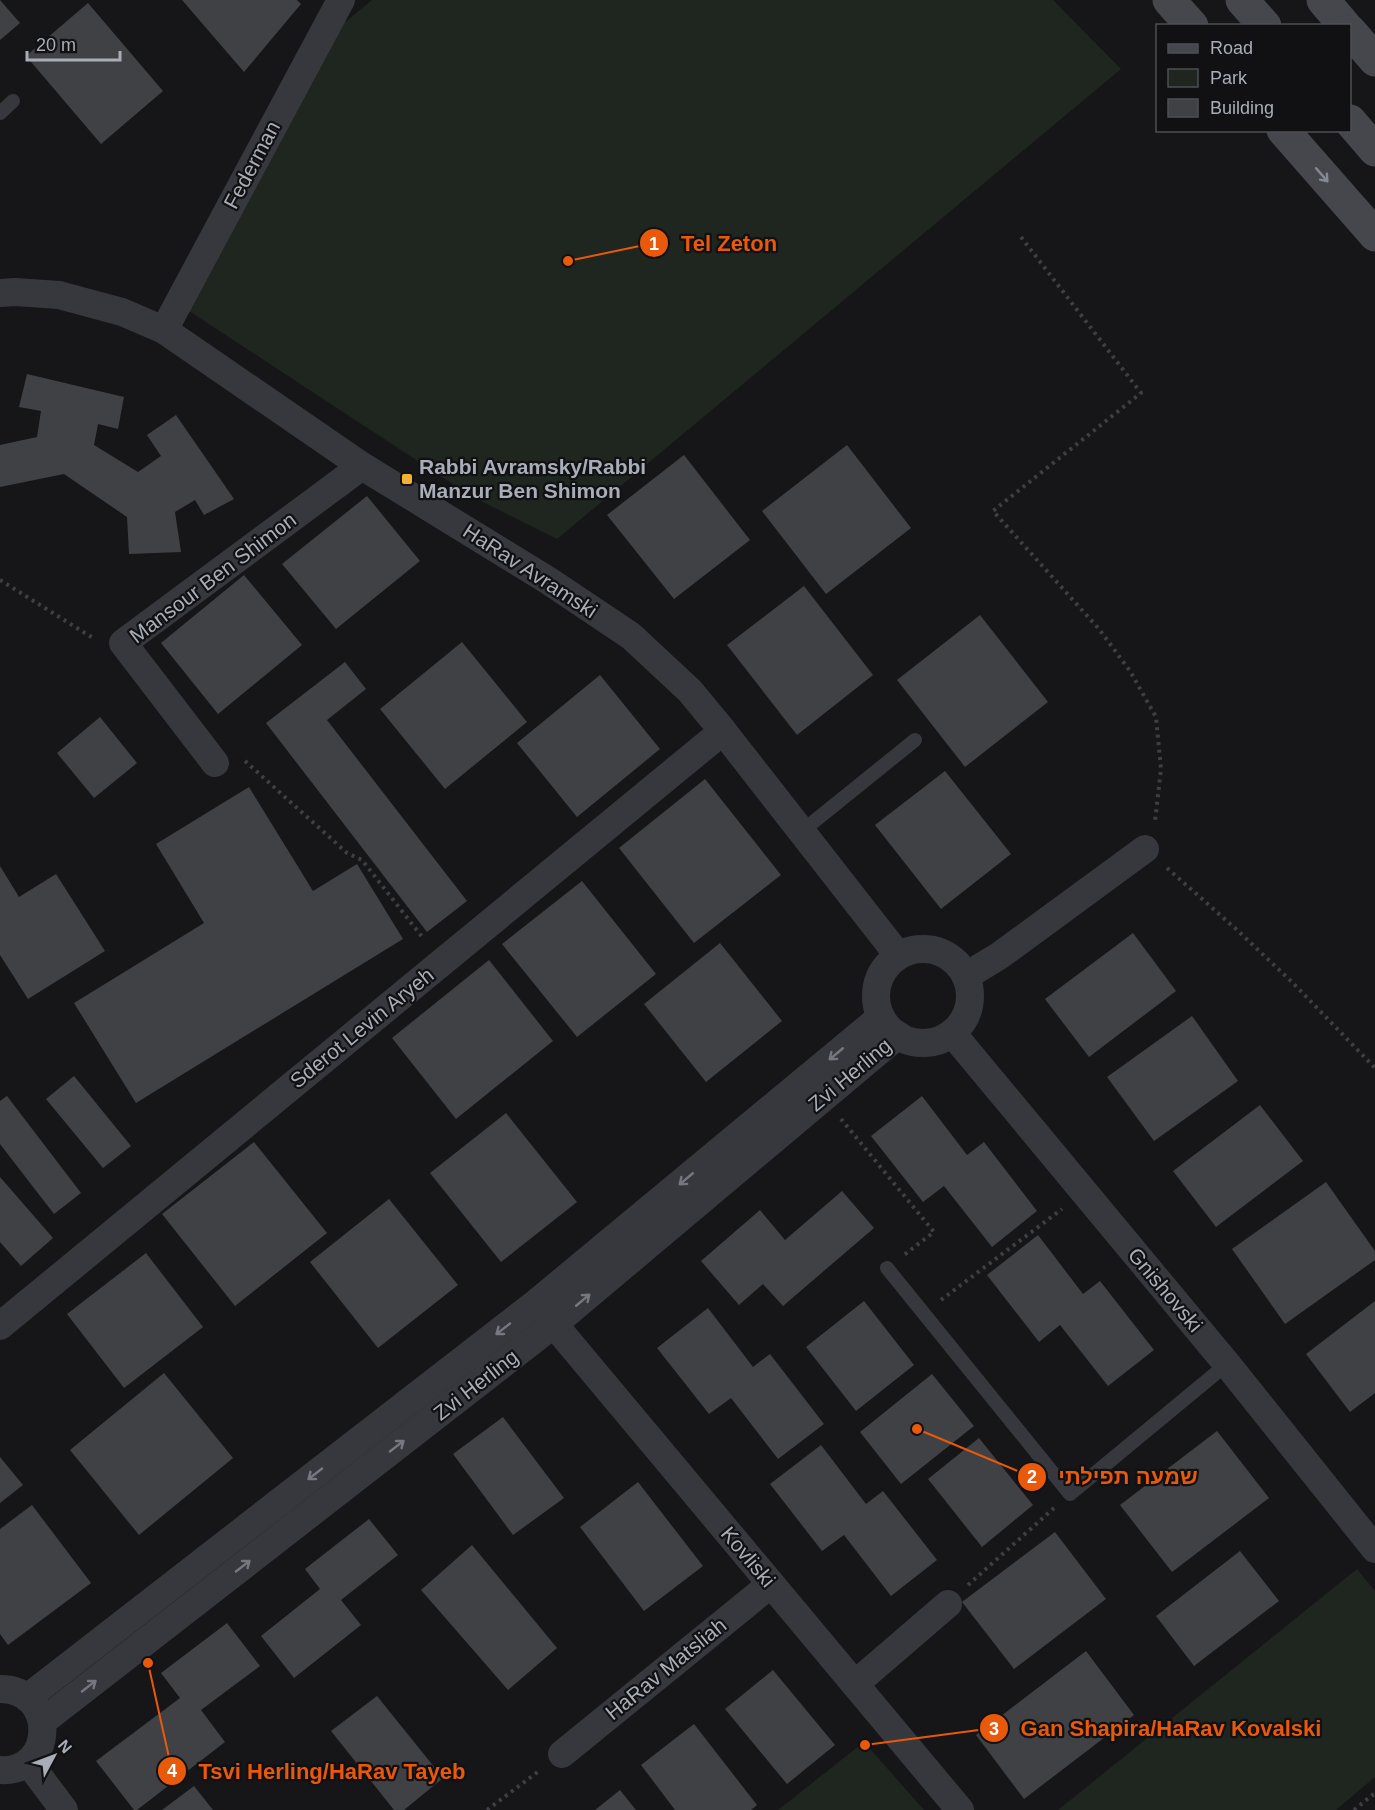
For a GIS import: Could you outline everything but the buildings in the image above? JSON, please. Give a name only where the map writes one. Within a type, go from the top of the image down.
[{"type":"main road","points":[[1169,0],[1189,24]]},
{"type":"main road","points":[[1242,0],[1263,24]]},
{"type":"main road","points":[[1323,0],[1343,24]]},
{"type":"main road","points":[[1351,32],[1375,60]]},
{"type":"main road","points":[[1351,122],[1375,150]]},
{"type":"main road","points":[[1285,132],[1375,235]]},
{"type":"street","name":"Federman","points":[[164,330],[341,0]]},
{"type":"street","name":"HaRav Avramski","points":[[0,293],[59,295],[122,312],[164,330],[362,466],[549,581],[631,636],[690,691],[898,956]]},
{"type":"street","name":"Mansour Ben Shimon","points":[[215,763],[123,643],[362,466]]},
{"type":"street","name":"Sderot Levin Aryeh","points":[[0,1326],[723,731]]},
{"type":"street","points":[[966,976],[999,956],[1145,849]]},
{"type":"street","points":[[929,949],[944,954],[957,963],[966,976],[970,991],[969,1007],[963,1021],[952,1033],[940,1040],[926,1043],[911,1041],[890,1026],[877,1004],[876,990],[887,964],[898,956],[913,950],[929,949]]},
{"type":"street","name":"Zvi Herling","points":[[27,1698],[545,1314],[824,1097],[890,1026]]},
{"type":"street","name":"Zvi Herling","points":[[42,1722],[545,1314],[890,1026]]},
{"type":"street","name":"Gnishovski","points":[[952,1033],[1227,1364],[1375,1549]]},
{"type":"street","name":"Kovliski","points":[[545,1314],[960,1810]]},
{"type":"street","name":"HaRav Matsliah","points":[[562,1754],[771,1584]]},
{"type":"street","points":[[855,1684],[948,1604]]},
{"type":"street","points":[[0,1689],[18,1692],[34,1704],[42,1722],[43,1733],[36,1754],[27,1762],[17,1768],[0,1770]]},
{"type":"street","points":[[27,1762],[64,1810]]},
{"type":"lane","points":[[0,113],[13,101]]},
{"type":"lane","points":[[801,832],[915,740]]},
{"type":"lane","points":[[887,1268],[1070,1494],[1227,1364]]},
{"type":"path","points":[[1021,237],[1141,393],[993,511],[1099,628],[1130,671],[1156,717],[1161,769],[1154,822],[1145,849],[1244,936],[1375,1068]]},
{"type":"path","points":[[824,1097],[934,1232],[887,1268]]},
{"type":"path","points":[[924,1313],[1084,1192]]},
{"type":"path","points":[[948,1604],[1070,1494]]},
{"type":"path","points":[[487,1810],[562,1754]]},
{"type":"path","points":[[1354,1810],[1375,1793]]},
{"type":"green space","points":[[372,0],[1053,0],[1121,69],[557,539],[471,496],[186,309],[326,38]]},
{"type":"green space","points":[[1357,1569],[1375,1591],[1375,1777],[1336,1810],[1058,1810]]},
{"type":"green space","points":[[864,1742],[924,1810],[778,1810]]},
{"type":"place","name":"Tel Zeton","points":[[568,261]]},
{"type":"place","name":"Rabbi Avramsky/Rabbi Manzur Ben Shimon","points":[[407,479]]},
{"type":"place","name":"שמעה תפילתי","points":[[917,1429]]},
{"type":"place","name":"Tsvi Herling/HaRav Tayeb","points":[[148,1663]]},
{"type":"place","name":"Gan Shapira/HaRav Kovalski","points":[[865,1745]]}]
